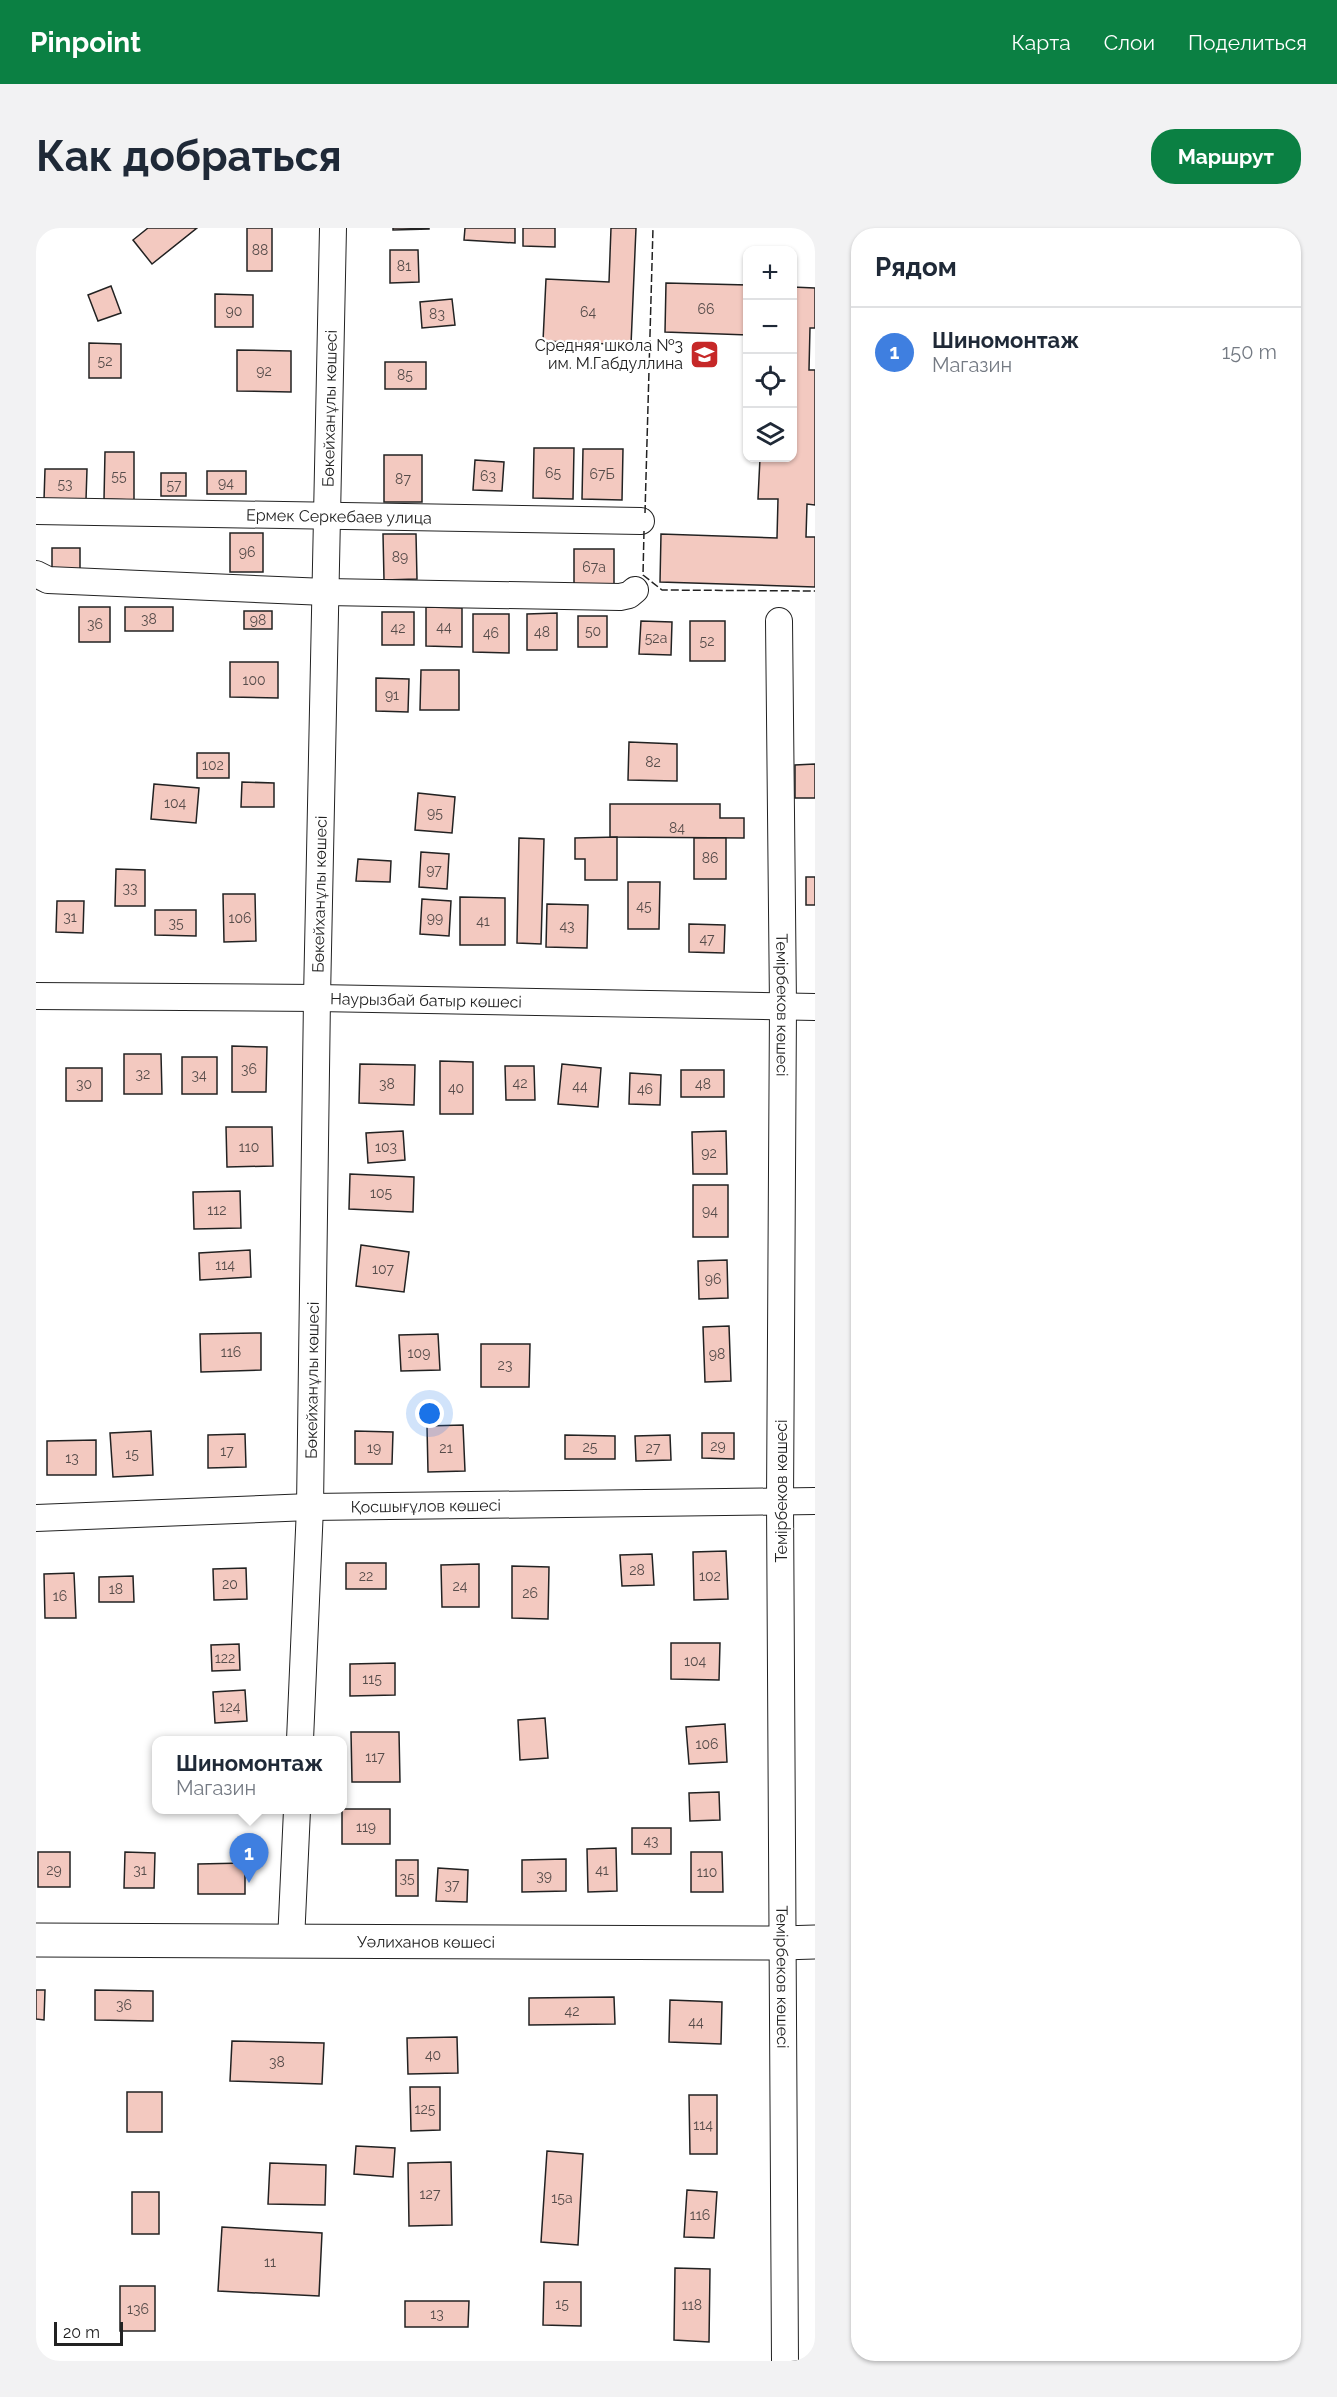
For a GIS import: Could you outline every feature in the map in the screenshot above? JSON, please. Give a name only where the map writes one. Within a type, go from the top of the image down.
[{"type":"main road","name":"Уәлиханов көшесі","points":[[36,1940],[815,1942]]},
{"type":"street","name":"Бөкейханұлы көшесі","points":[[300,1736],[310,1508],[317,998],[333,228]]},
{"type":"street","name":"Ермек Серкебаев улица","points":[[36,511],[641,521]]},
{"type":"street","points":[[36,574],[48,580],[326,592],[620,597],[629,595],[635,590]]},
{"type":"street","name":"Темірбеков көшесі","points":[[780,621],[783,1006],[780,1501],[785,2361]]},
{"type":"street","name":"Наурызбай батыр көшесі","points":[[36,996],[317,998],[815,1007]]},
{"type":"street","name":"Қосшығұлов көшесі","points":[[36,1518],[310,1508],[815,1501]]},
{"type":"street","points":[[291,1941],[297,1814]]},
{"type":"building","points":[[148,228],[197,228],[152,264],[133,240]]},
{"type":"building","points":[[247,228],[272,228],[272,271],[247,271]]},
{"type":"building","points":[[393,228],[429,228],[429,229],[393,230]]},
{"type":"building","points":[[465,228],[515,228],[515,243],[464,240]]},
{"type":"building","points":[[523,228],[555,228],[555,247],[523,246]]},
{"type":"building","points":[[611,228],[636,228],[631,345],[543,341],[546,279],[609,282]]},
{"type":"building","points":[[390,250],[418,250],[419,282],[390,283]]},
{"type":"building","points":[[666,283],[743,285],[743,335],[665,332]]},
{"type":"building","points":[[111,286],[121,313],[98,321],[88,295]]},
{"type":"building","points":[[797,287],[815,288],[815,328],[810,328],[809,370],[815,370],[815,505],[807,504],[806,537],[815,537],[815,587],[660,582],[661,534],[777,538],[778,499],[758,499],[760,462],[797,462]]},
{"type":"building","points":[[215,294],[253,295],[253,327],[215,327]]},
{"type":"building","points":[[452,299],[455,325],[422,328],[420,302]]},
{"type":"building","points":[[89,343],[121,344],[121,378],[89,378]]},
{"type":"building","points":[[237,350],[291,351],[291,392],[237,391]]},
{"type":"building","points":[[385,362],[426,362],[426,389],[385,389]]},
{"type":"building","points":[[534,448],[574,448],[573,499],[533,498]]},
{"type":"building","points":[[583,449],[623,449],[622,500],[582,499]]},
{"type":"building","points":[[105,452],[134,452],[134,500],[104,499]]},
{"type":"building","points":[[384,455],[422,455],[422,502],[384,502]]},
{"type":"building","points":[[475,460],[504,462],[502,491],[473,490]]},
{"type":"building","points":[[45,469],[87,469],[86,500],[44,500]]},
{"type":"building","points":[[207,471],[246,471],[246,494],[207,494]]},
{"type":"building","points":[[161,473],[186,473],[186,496],[161,496]]},
{"type":"building","points":[[230,533],[263,533],[263,572],[230,572]]},
{"type":"building","points":[[383,534],[416,534],[417,579],[384,580]]},
{"type":"building","points":[[52,548],[80,548],[80,569],[52,569]]},
{"type":"building","points":[[574,549],[614,549],[614,586],[574,586]]},
{"type":"building","points":[[79,607],[110,607],[110,642],[79,642]]},
{"type":"building","points":[[125,607],[173,607],[173,631],[125,631]]},
{"type":"building","points":[[426,607],[462,608],[462,647],[426,646]]},
{"type":"building","points":[[244,611],[272,611],[272,629],[244,629]]},
{"type":"building","points":[[382,612],[414,612],[414,645],[382,645]]},
{"type":"building","points":[[557,613],[557,650],[527,650],[527,614]]},
{"type":"building","points":[[473,614],[509,614],[509,653],[473,652]]},
{"type":"building","points":[[578,616],[607,616],[607,647],[578,647]]},
{"type":"building","points":[[641,621],[672,622],[671,655],[639,654]]},
{"type":"building","points":[[690,621],[725,621],[725,661],[690,661]]},
{"type":"building","points":[[230,662],[278,662],[278,698],[230,697]]},
{"type":"building","points":[[421,670],[459,670],[459,710],[420,710]]},
{"type":"building","points":[[376,678],[409,679],[408,712],[376,711]]},
{"type":"building","points":[[629,742],[677,744],[677,781],[628,780]]},
{"type":"building","points":[[197,753],[229,753],[229,778],[197,778]]},
{"type":"building","points":[[815,764],[815,798],[795,798],[795,765]]},
{"type":"building","points":[[242,782],[274,783],[274,807],[241,807]]},
{"type":"building","points":[[154,784],[199,788],[196,823],[151,819]]},
{"type":"building","points":[[418,793],[455,797],[452,833],[415,830]]},
{"type":"building","points":[[610,804],[720,804],[720,818],[744,818],[744,838],[610,837]]},
{"type":"building","points":[[617,837],[617,880],[585,880],[585,859],[575,859],[575,838]]},
{"type":"building","points":[[519,838],[544,839],[541,944],[517,943]]},
{"type":"building","points":[[694,838],[726,838],[726,879],[694,879]]},
{"type":"building","points":[[421,852],[449,854],[447,889],[419,887]]},
{"type":"building","points":[[358,859],[391,861],[390,882],[356,881]]},
{"type":"building","points":[[116,869],[145,870],[145,906],[115,906]]},
{"type":"building","points":[[806,877],[815,877],[815,905],[806,905]]},
{"type":"building","points":[[628,882],[660,882],[659,929],[628,929]]},
{"type":"building","points":[[223,894],[255,894],[256,941],[224,942]]},
{"type":"building","points":[[460,897],[505,898],[505,945],[460,945]]},
{"type":"building","points":[[422,899],[451,901],[449,936],[420,934]]},
{"type":"building","points":[[57,901],[84,901],[83,933],[56,932]]},
{"type":"building","points":[[547,904],[588,905],[587,948],[546,947]]},
{"type":"building","points":[[155,910],[196,910],[196,936],[155,935]]},
{"type":"building","points":[[689,924],[725,925],[724,953],[689,952]]},
{"type":"building","points":[[232,1046],[267,1047],[266,1092],[232,1092]]},
{"type":"building","points":[[124,1054],[161,1054],[162,1094],[124,1094]]},
{"type":"building","points":[[182,1057],[217,1057],[217,1094],[182,1094]]},
{"type":"building","points":[[440,1061],[473,1062],[473,1114],[440,1114]]},
{"type":"building","points":[[360,1064],[415,1065],[414,1105],[359,1103]]},
{"type":"building","points":[[562,1064],[601,1068],[598,1107],[558,1104]]},
{"type":"building","points":[[505,1066],[534,1066],[535,1100],[506,1100]]},
{"type":"building","points":[[66,1068],[102,1068],[102,1101],[66,1101]]},
{"type":"building","points":[[681,1070],[724,1070],[724,1097],[681,1097]]},
{"type":"building","points":[[630,1073],[661,1075],[660,1105],[629,1104]]},
{"type":"building","points":[[226,1127],[272,1127],[273,1166],[227,1167]]},
{"type":"building","points":[[403,1131],[405,1160],[368,1163],[366,1133]]},
{"type":"building","points":[[726,1131],[727,1174],[693,1174],[692,1132]]},
{"type":"building","points":[[350,1174],[414,1177],[413,1212],[349,1209]]},
{"type":"building","points":[[693,1185],[728,1185],[728,1237],[693,1237]]},
{"type":"building","points":[[240,1191],[241,1228],[194,1229],[193,1192]]},
{"type":"building","points":[[361,1245],[409,1252],[404,1292],[356,1286]]},
{"type":"building","points":[[250,1250],[251,1277],[200,1280],[199,1253]]},
{"type":"building","points":[[727,1260],[728,1298],[699,1299],[698,1261]]},
{"type":"building","points":[[729,1326],[731,1381],[705,1382],[703,1327]]},
{"type":"building","points":[[261,1333],[261,1370],[201,1372],[200,1334]]},
{"type":"building","points":[[438,1334],[440,1370],[401,1371],[399,1335]]},
{"type":"building","points":[[481,1344],[530,1344],[529,1387],[481,1387]]},
{"type":"building","points":[[463,1425],[465,1471],[428,1472],[427,1426]]},
{"type":"building","points":[[151,1431],[153,1475],[113,1477],[110,1433]]},
{"type":"building","points":[[355,1431],[393,1432],[392,1464],[355,1464]]},
{"type":"building","points":[[702,1433],[734,1433],[734,1459],[702,1458]]},
{"type":"building","points":[[245,1434],[246,1467],[208,1468],[208,1435]]},
{"type":"building","points":[[565,1435],[615,1436],[615,1459],[565,1459]]},
{"type":"building","points":[[670,1435],[671,1460],[636,1461],[635,1436]]},
{"type":"building","points":[[96,1440],[96,1475],[47,1475],[47,1441]]},
{"type":"building","points":[[726,1551],[728,1599],[694,1600],[693,1552]]},
{"type":"building","points":[[652,1554],[654,1585],[622,1586],[620,1555]]},
{"type":"building","points":[[346,1563],[386,1563],[386,1589],[346,1589]]},
{"type":"building","points":[[479,1564],[479,1607],[442,1607],[441,1565]]},
{"type":"building","points":[[512,1566],[549,1567],[548,1619],[512,1618]]},
{"type":"building","points":[[246,1568],[247,1599],[214,1600],[213,1569]]},
{"type":"building","points":[[74,1573],[76,1618],[45,1618],[44,1574]]},
{"type":"building","points":[[133,1576],[134,1602],[99,1602],[99,1577]]},
{"type":"building","points":[[671,1643],[720,1643],[719,1680],[671,1679]]},
{"type":"building","points":[[239,1644],[240,1670],[212,1671],[211,1645]]},
{"type":"building","points":[[395,1663],[395,1695],[350,1696],[350,1664]]},
{"type":"building","points":[[245,1690],[247,1721],[215,1723],[213,1692]]},
{"type":"building","points":[[545,1718],[548,1758],[520,1760],[518,1720]]},
{"type":"building","points":[[725,1724],[727,1762],[689,1764],[686,1727]]},
{"type":"building","points":[[351,1732],[399,1732],[400,1782],[352,1782]]},
{"type":"building","points":[[719,1792],[720,1820],[690,1821],[689,1793]]},
{"type":"building","points":[[347,1809],[390,1809],[390,1844],[342,1844],[342,1814],[347,1814]]},
{"type":"building","points":[[632,1828],[671,1828],[671,1854],[632,1854]]},
{"type":"building","points":[[616,1848],[617,1891],[588,1892],[587,1849]]},
{"type":"building","points":[[38,1852],[70,1852],[70,1887],[38,1887]]},
{"type":"building","points":[[125,1852],[155,1853],[154,1888],[124,1888]]},
{"type":"building","points":[[691,1852],[722,1852],[723,1892],[691,1892]]},
{"type":"building","points":[[566,1859],[566,1891],[522,1892],[522,1860]]},
{"type":"building","points":[[396,1860],[418,1860],[418,1896],[396,1896]]},
{"type":"building","points":[[245,1863],[245,1894],[198,1894],[198,1864]]},
{"type":"building","points":[[438,1868],[468,1870],[467,1902],[436,1901]]},
{"type":"building","points":[[36,1990],[45,1990],[44,2020],[36,2019]]},
{"type":"building","points":[[95,1990],[153,1991],[153,2021],[95,2020]]},
{"type":"building","points":[[614,1997],[615,2024],[529,2025],[529,1998]]},
{"type":"building","points":[[670,2000],[722,2002],[721,2044],[669,2042]]},
{"type":"building","points":[[457,2037],[458,2073],[408,2074],[407,2038]]},
{"type":"building","points":[[232,2041],[324,2043],[322,2084],[230,2081]]},
{"type":"building","points":[[410,2087],[440,2087],[440,2130],[411,2131]]},
{"type":"building","points":[[127,2092],[162,2092],[162,2132],[127,2132]]},
{"type":"building","points":[[689,2095],[717,2095],[717,2154],[690,2154]]},
{"type":"building","points":[[356,2146],[395,2148],[393,2177],[354,2174]]},
{"type":"building","points":[[547,2151],[583,2154],[578,2245],[541,2242]]},
{"type":"building","points":[[451,2162],[452,2225],[409,2226],[408,2163]]},
{"type":"building","points":[[270,2163],[326,2165],[325,2205],[268,2204]]},
{"type":"building","points":[[687,2190],[717,2192],[714,2238],[684,2237]]},
{"type":"building","points":[[132,2192],[159,2192],[159,2234],[132,2234]]},
{"type":"building","points":[[222,2227],[322,2233],[319,2296],[218,2291]]},
{"type":"building","points":[[675,2268],[710,2269],[709,2342],[674,2340]]},
{"type":"building","points":[[544,2282],[581,2282],[581,2326],[543,2325]]},
{"type":"building","points":[[120,2286],[155,2286],[155,2331],[120,2331]]},
{"type":"building","points":[[405,2301],[469,2301],[468,2327],[405,2327]]},
{"type":"fence","points":[[645,513],[653,228]]},
{"type":"fence","points":[[644,531],[643,575],[662,590],[815,591]]},
{"type":"place","name":"Средняя школа №3 им. М.Габдуллина","points":[[704,354]]},
{"type":"place","name":"Шиномонтаж","points":[[249,1883]]}]
